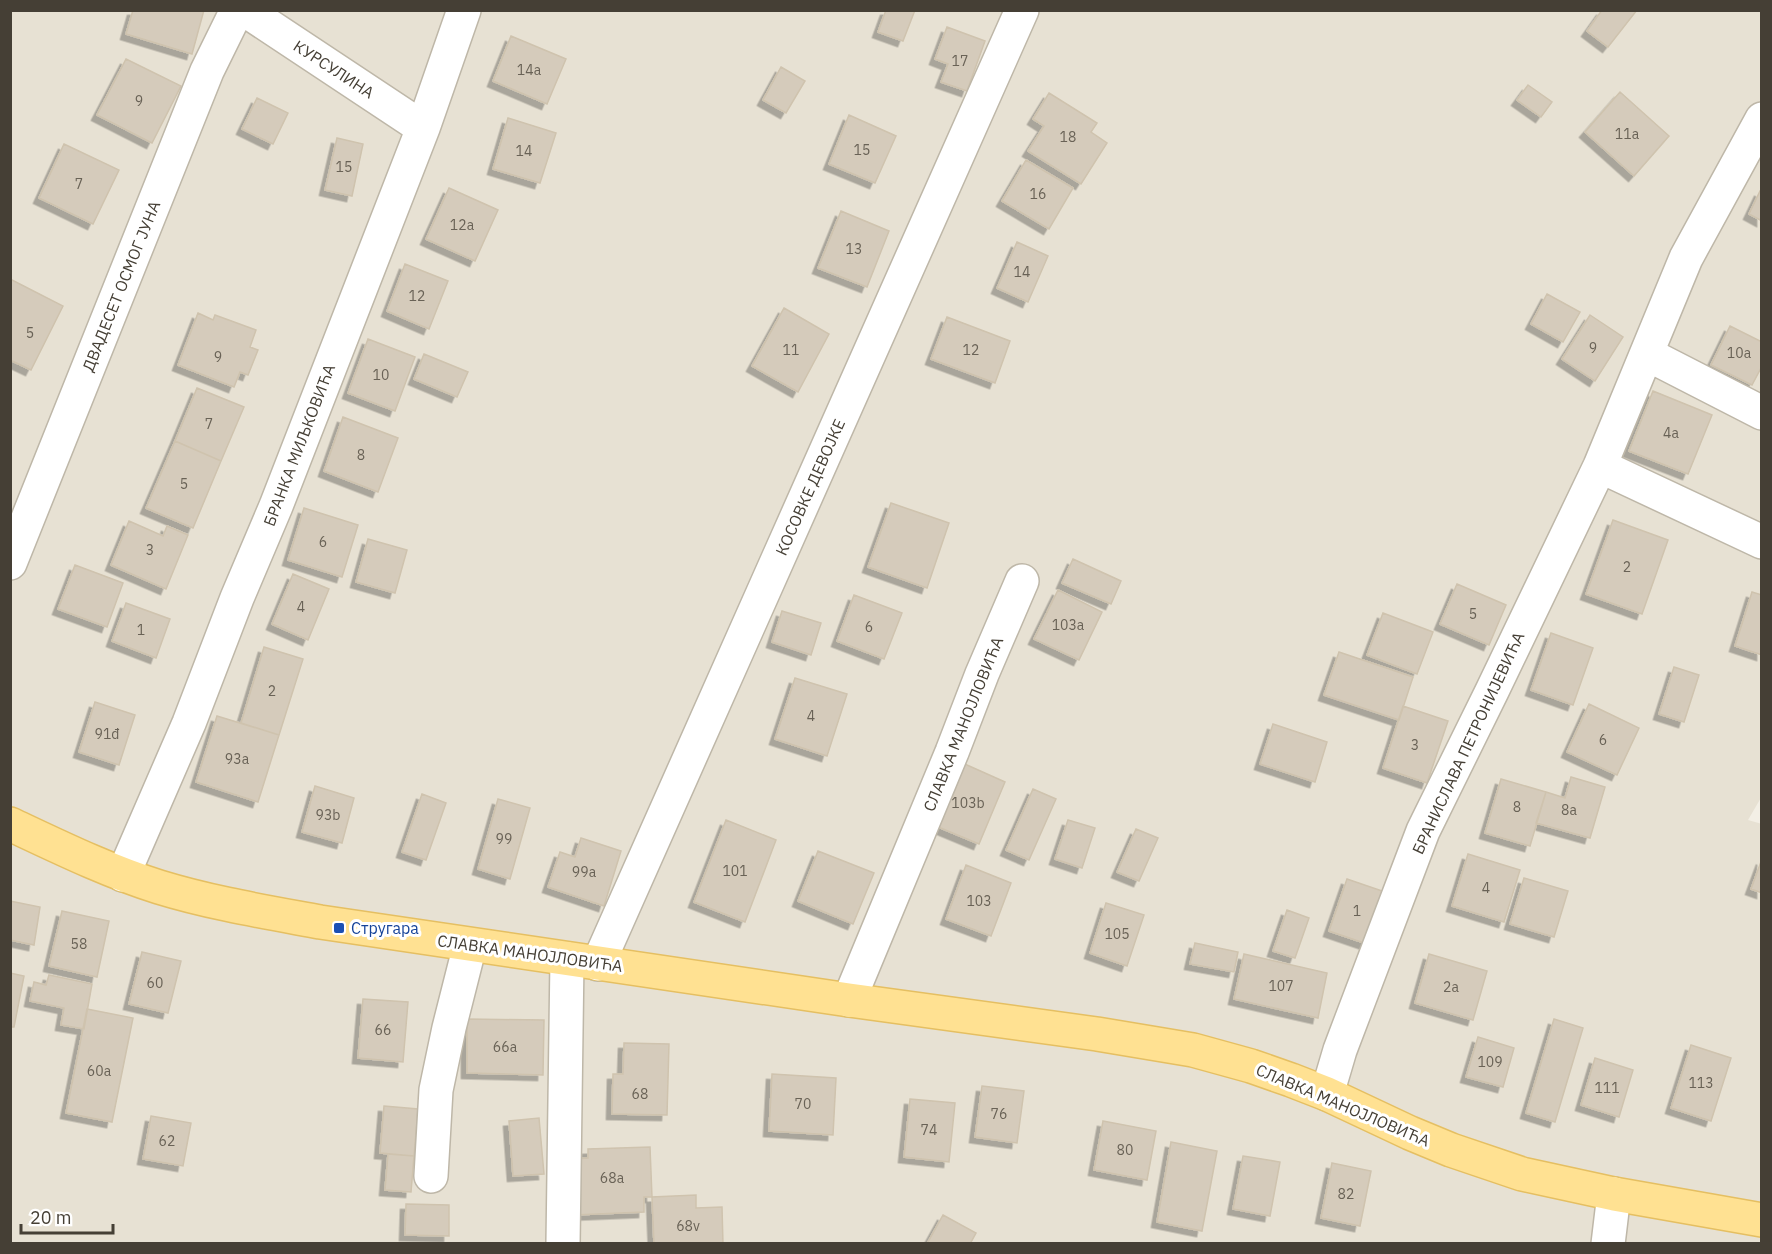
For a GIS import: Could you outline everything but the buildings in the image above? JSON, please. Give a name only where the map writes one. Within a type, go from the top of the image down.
[{"type":"main road","name":"СЛАВКА МАНОЈЛОВИЋА","points":[[10,824],[123,875],[178,892],[258,911],[471,945],[1085,1032],[1193,1050],[1251,1066],[1327,1094],[1451,1150],[1522,1174],[1614,1194],[1761,1220]]},
{"type":"street","name":"ДВАДЕСЕТ ОСМОГ ЈУНА","points":[[10,563],[203,82],[237,10]]},
{"type":"street","name":"КУРСУЛИНА","points":[[245,10],[423,128]]},
{"type":"street","name":"БРАНКА МИЉКОВИЋА","points":[[123,875],[189,723],[237,598],[276,506],[423,128],[464,10]]},
{"type":"street","name":"КОСОВКЕ ДЕВОЈКЕ","points":[[583,961],[1022,10]]},
{"type":"street","name":"БРАНИСЛАВА ПЕТРОНИЈЕВИЋА","points":[[1327,1094],[1340,1050],[1423,831],[1600,466],[1686,258],[1761,119]]},
{"type":"street","points":[[1647,354],[1761,413]]},
{"type":"street","points":[[1600,466],[1761,542]]},
{"type":"street","name":"СЛАВКА МАНОЈЛОВИЋА","points":[[849,1000],[1022,581]]},
{"type":"street","points":[[430,1176],[436,1090],[448,1028],[471,945]]},
{"type":"street","points":[[562,1244],[583,961]]},
{"type":"street","points":[[1608,1244],[1614,1194]]},
{"type":"shaded area","points":[[10,11],[1761,11],[1762,796],[1748,820],[1762,824],[1761,1243],[11,1243]]},
{"type":"place","name":"Стругара","points":[[339,928]]}]
